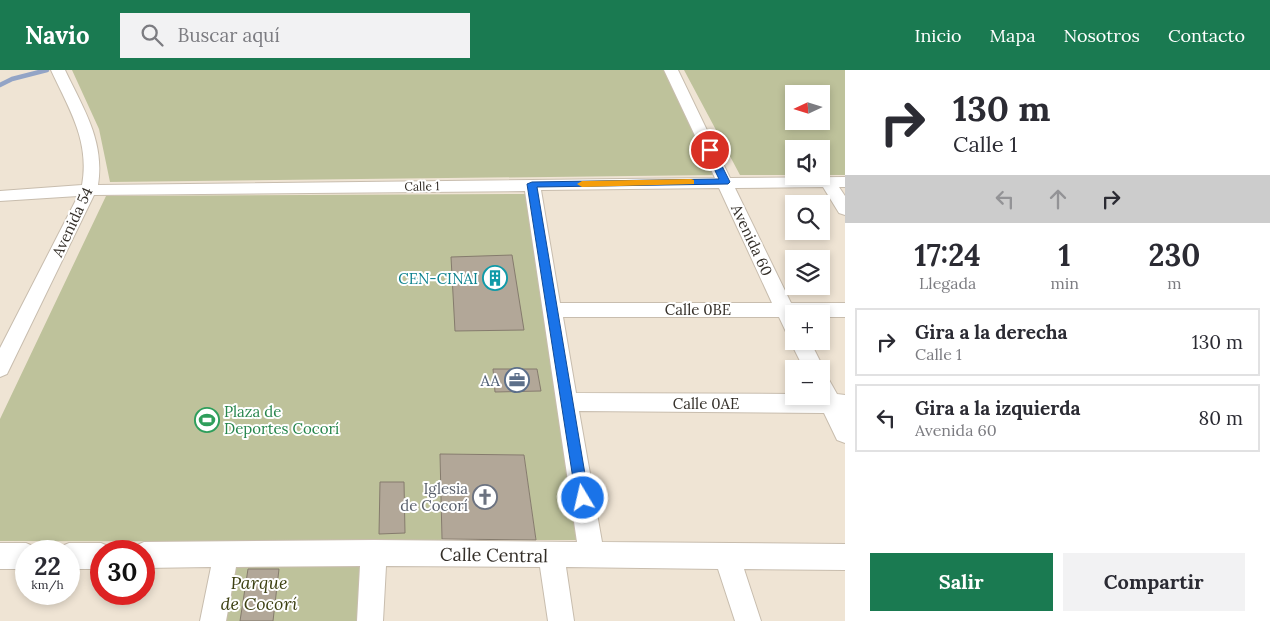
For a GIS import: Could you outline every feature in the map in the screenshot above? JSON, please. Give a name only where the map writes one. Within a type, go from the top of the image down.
[{"type":"street","name":"Avenida 60","points":[[671,70],[784,309]]},
{"type":"street","name":"Avenida 54","points":[[0,368],[89,190],[93,167],[89,138],[59,72]]},
{"type":"street","name":"Calle 1","points":[[0,196],[89,190],[785,182]]},
{"type":"street","name":"Calle 1","points":[[830,182],[845,182]]},
{"type":"street","points":[[532,184],[592,556]]},
{"type":"street","points":[[830,185],[845,209]]},
{"type":"street","name":"Calle 0BE","points":[[551,310],[845,310]]},
{"type":"street","name":"Calle 0AE","points":[[567,402],[838,404]]},
{"type":"street","points":[[838,404],[845,433]]},
{"type":"street","points":[[370,621],[374,553]]},
{"type":"street","name":"Calle Central","points":[[155,555],[374,553],[845,558]]},
{"type":"street","points":[[213,621],[226,554]]},
{"type":"street","points":[[551,555],[561,621]]},
{"type":"street","points":[[0,556],[15,556]]},
{"type":"street","points":[[727,557],[748,621]]},
{"type":"green space","points":[[72,70],[664,70],[713,175],[110,182],[99,129]]},
{"type":"green space","points":[[684,70],[845,70],[845,175],[830,175],[830,140],[785,140],[785,175],[740,175]]},
{"type":"green space","points":[[528,194],[582,540],[536,540],[524,455],[440,454],[442,542],[0,541],[0,419],[106,196]],"holes":[[[537,369],[540,391],[496,392],[493,370]]]},
{"type":"green space","name":"Parque de Cocorí","points":[[235,563],[364,566],[360,621],[224,621]]},
{"type":"building","name":"CEN-CINAI","points":[[512,255],[524,330],[455,331],[451,257]]},
{"type":"building","name":"AA","points":[[493,369],[537,369],[541,391],[495,392]]},
{"type":"building","name":"Iglesia de Cocorí","points":[[440,454],[524,455],[536,540],[442,539]]},
{"type":"building","points":[[380,482],[404,482],[405,533],[379,534]]},
{"type":"building","points":[[248,569],[279,569],[273,621],[240,621]]},
{"type":"waterway","points":[[0,85],[12,79],[47,70]]},
{"type":"slow traffic","points":[[582,184],[691,182]]},
{"type":"place","name":"CEN-CINAI","points":[[495,278]]},
{"type":"place","name":"AA","points":[[517,380]]},
{"type":"place","name":"Plaza de Deportes Cocorí","points":[[207,420]]},
{"type":"place","name":"Iglesia de Cocorí","points":[[485,497]]},
{"type":"route","points":[[583,498],[532,184],[725,182],[710,150]]}]
